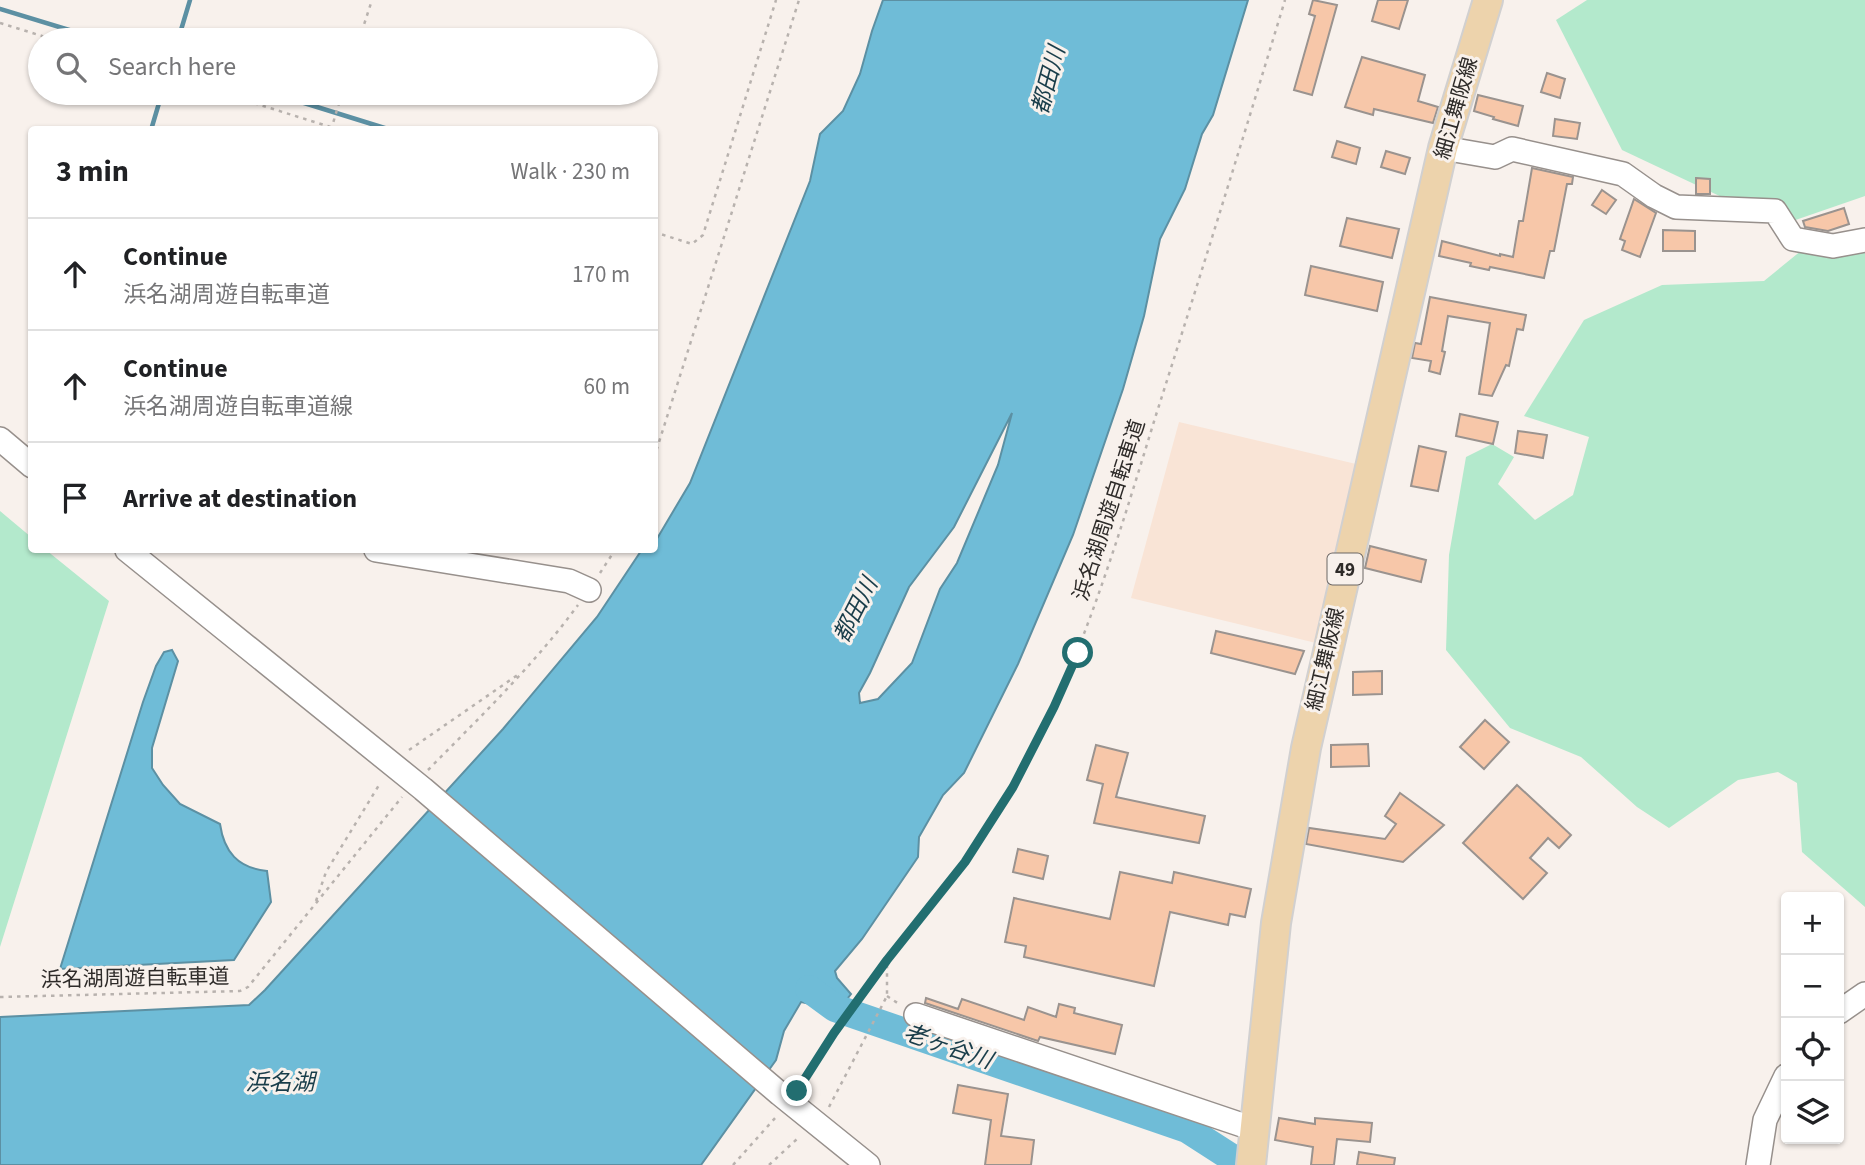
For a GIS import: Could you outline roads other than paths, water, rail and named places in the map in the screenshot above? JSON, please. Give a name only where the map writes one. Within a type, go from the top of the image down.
[{"type":"main road","name":"細江舞阪線","points":[[1252,1148],[1276,923],[1306,747],[1443,148],[1488,0]]},
{"type":"street","points":[[1443,148],[1495,157],[1512,149],[1623,174],[1654,196],[1676,207],[1775,211],[1793,239],[1833,246],[1865,240]]},
{"type":"street","points":[[0,439],[28,463]]},
{"type":"street","points":[[131,553],[418,784],[786,1099],[868,1165]]},
{"type":"street","points":[[395,553],[569,580],[589,590]]},
{"type":"street","points":[[1844,1009],[1865,994]]},
{"type":"street","points":[[916,1015],[1252,1148]]},
{"type":"street","points":[[1758,1165],[1765,1121],[1784,1081]]},
{"type":"water","points":[[883,0],[1248,0],[1213,115],[1202,134],[1185,189],[1160,239],[1144,316],[1123,389],[1073,535],[1018,664],[964,773],[943,795],[919,837],[918,857],[862,939],[835,971],[837,978],[851,994],[837,1012],[801,1002],[784,1031],[776,1060],[701,1165],[0,1165],[0,1017],[249,1005],[503,729],[597,617],[640,553],[658,553],[658,537],[690,483],[810,181],[820,134],[843,111],[860,74]],"holes":[[[1012,413],[998,465],[957,563],[940,589],[912,663],[878,699],[860,703],[859,693],[909,587],[954,527]]]},
{"type":"water","points":[[172,650],[178,661],[152,748],[152,768],[180,804],[220,824],[225,843],[234,857],[248,866],[267,871],[271,902],[234,960],[60,969],[143,702],[156,666],[164,652]]},
{"type":"waterway","points":[[182,28],[190,0]]},
{"type":"waterway","points":[[0,9],[63,28]]},
{"type":"waterway","points":[[152,126],[158,105]]},
{"type":"waterway","points":[[311,105],[378,126]]},
{"type":"waterway","name":"老ヶ谷川","points":[[809,989],[835,1008],[1187,1129],[1243,1165]]},
{"type":"water label","name":"都田川","points":[[1048,80]]},
{"type":"water label","name":"都田川","points":[[855,610]]},
{"type":"water label","name":"浜名湖","points":[[280,1082]]}]
